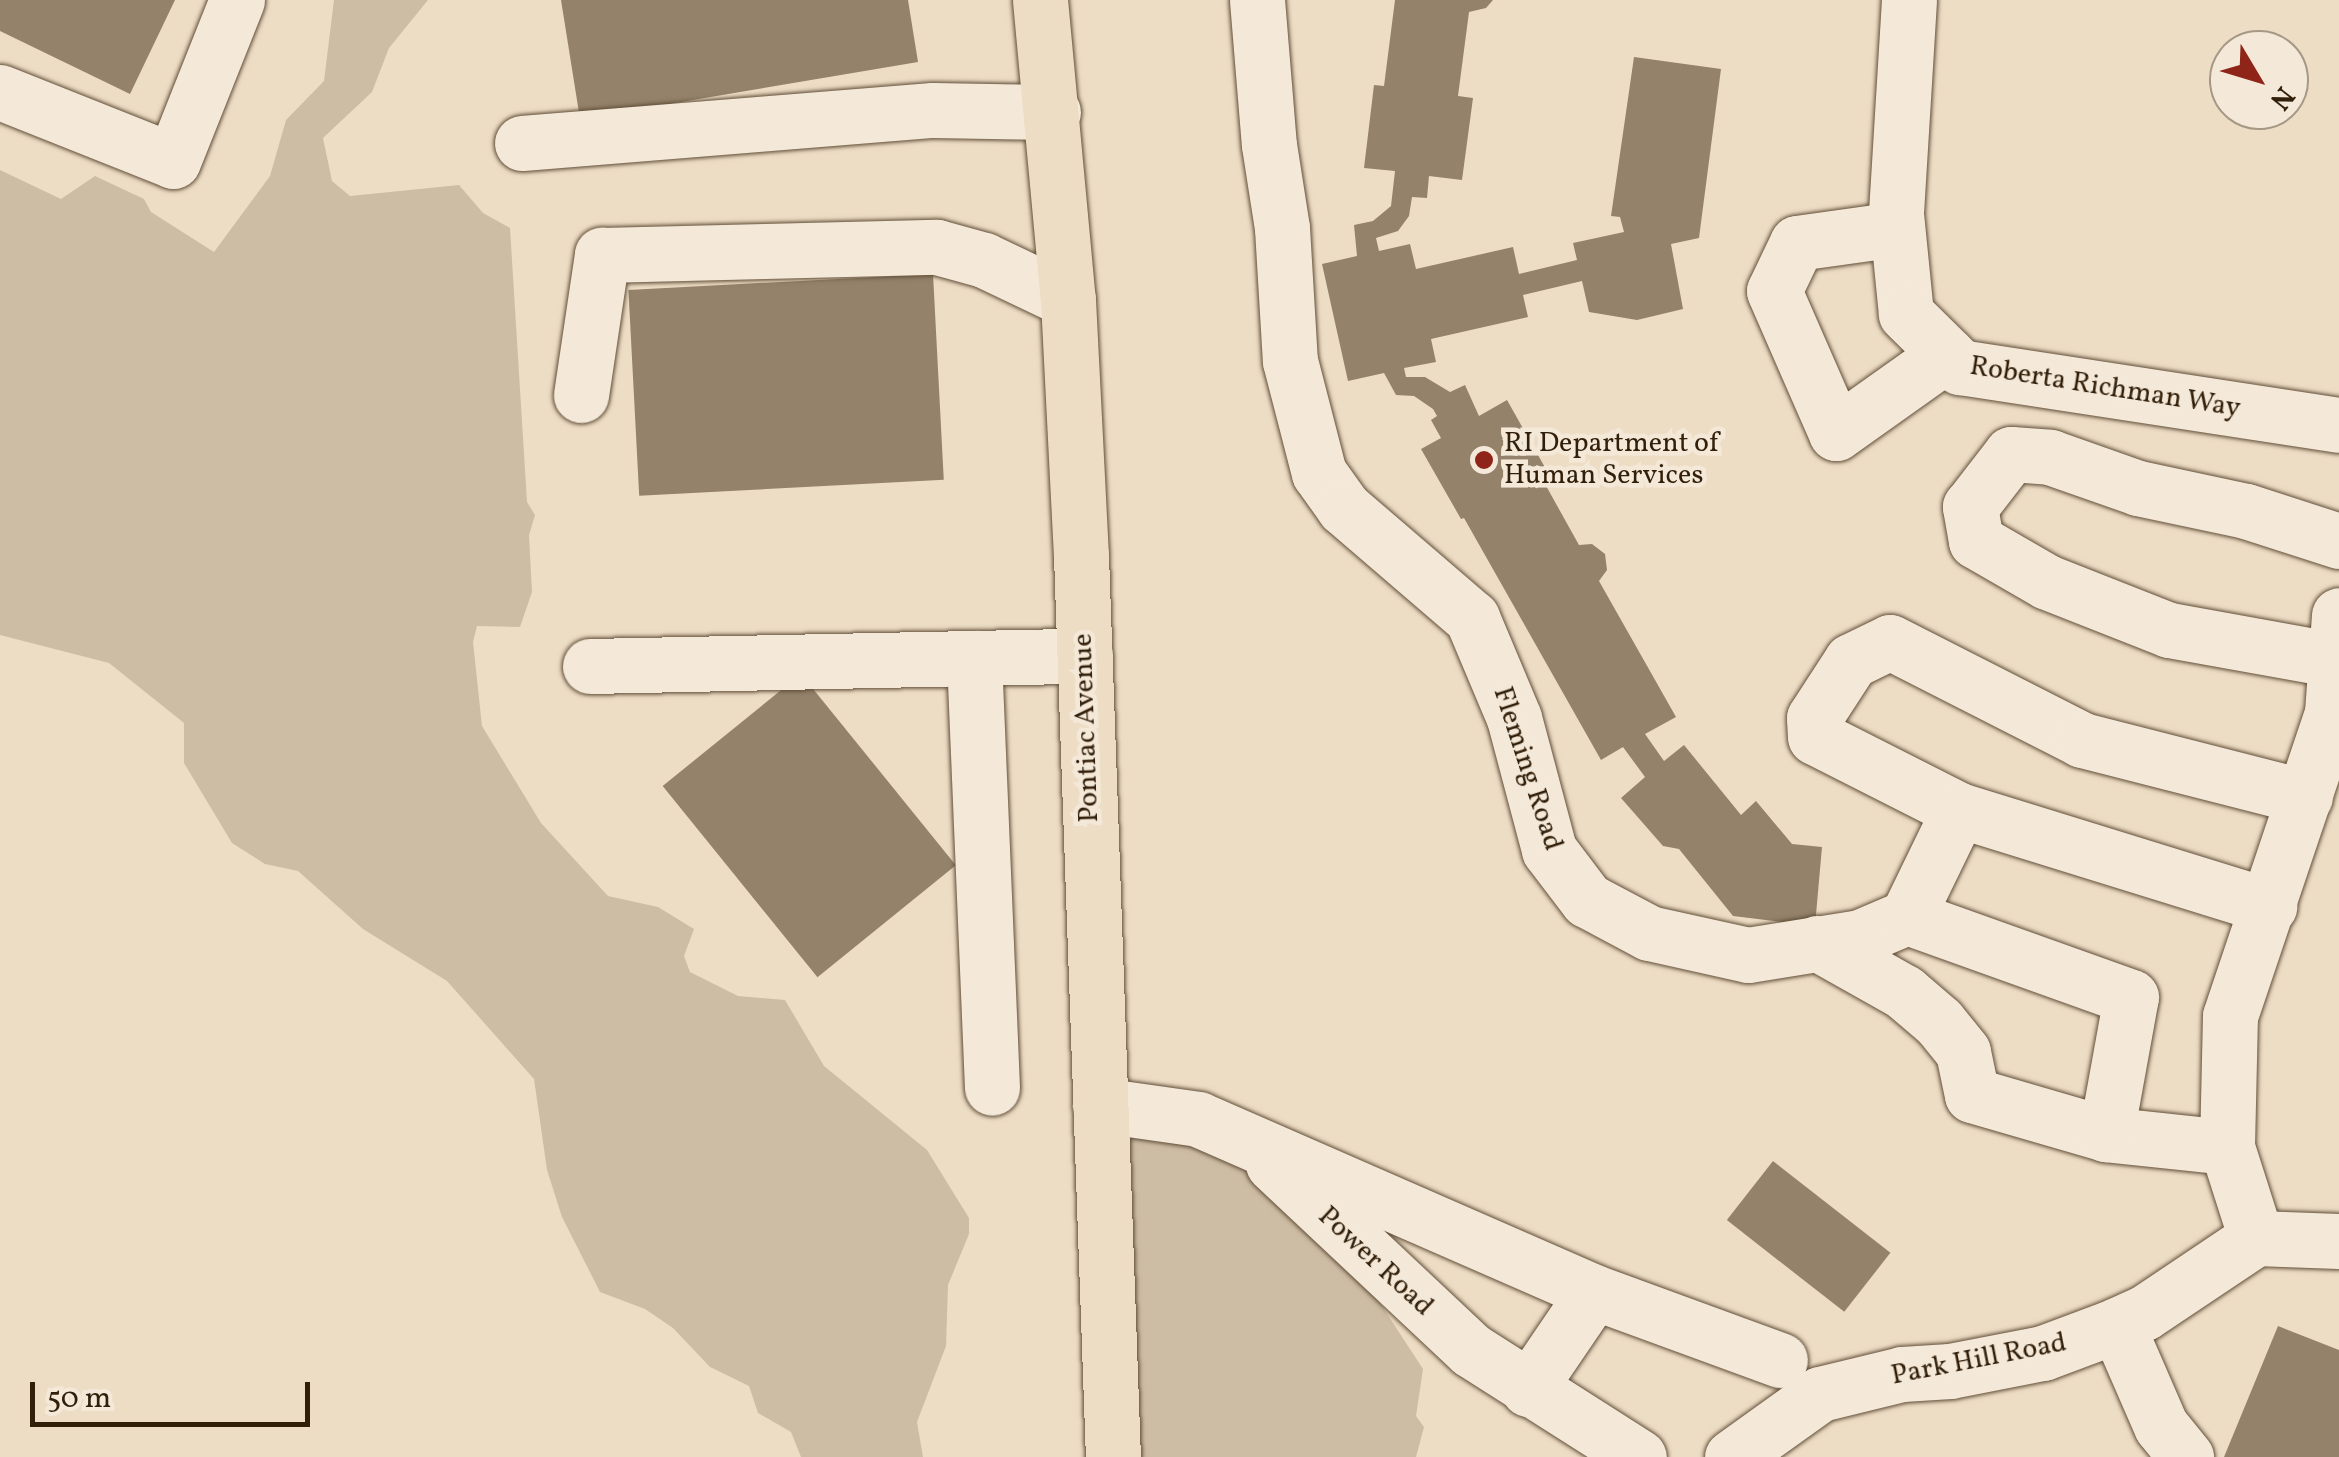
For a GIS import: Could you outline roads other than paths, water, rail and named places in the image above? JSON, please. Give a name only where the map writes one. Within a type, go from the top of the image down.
[{"type":"main road","name":"Pontiac Avenue","points":[[1040,0],[1068,300],[1085,656],[1113,1457]]},
{"type":"street","points":[[0,92],[173,161],[237,0]]},
{"type":"street","name":"Fleming Road","points":[[1257,0],[1269,146],[1286,264],[1290,361],[1319,474],[1344,508],[1472,618],[1514,718],[1549,850],[1587,900],[1649,933],[1748,955],[1861,932]]},
{"type":"street","name":"Roberta Richman Way","points":[[1909,0],[1898,230],[1906,314],[1960,368],[2338,425]]},
{"type":"street","points":[[522,143],[933,110],[1053,112]]},
{"type":"street","points":[[1898,230],[1798,243],[1774,291],[1836,434],[1947,354]]},
{"type":"street","points":[[582,395],[602,256],[937,247],[984,260],[1068,300]]},
{"type":"street","points":[[2338,425],[2339,449]]},
{"type":"street","points":[[2339,541],[2246,512],[2138,488],[2050,457],[2012,454],[1970,506],[1976,541],[2047,582],[2170,630],[2337,637],[2332,713],[2230,1016],[2227,1146],[2256,1238],[2339,1241]]},
{"type":"street","points":[[2270,906],[1959,810],[1815,737],[1814,718],[1851,661],[1890,642],[2082,740],[2306,797]]},
{"type":"street","points":[[590,666],[1085,656]]},
{"type":"street","points":[[974,658],[992,1088]]},
{"type":"street","points":[[1861,932],[1959,810]]},
{"type":"street","points":[[1861,932],[1904,992],[1939,1022],[1964,1052],[1972,1094],[2106,1134],[2227,1146]]},
{"type":"street","points":[[1861,932],[2130,998],[2106,1134]]},
{"type":"street","name":"Power Road","points":[[1100,1105],[1198,1118],[1254,1144],[1332,1223],[1471,1350],[1639,1457]]},
{"type":"street","points":[[1254,1144],[1594,1292],[1780,1360]]},
{"type":"street","name":"Park Hill Road","points":[[1732,1457],[1820,1394],[1902,1374],[1950,1371],[2043,1352],[2144,1314],[2256,1238]]},
{"type":"street","points":[[1528,1389],[1594,1292]]},
{"type":"street","points":[[2117,1325],[2161,1426],[2186,1457]]},
{"type":"place","name":"RI Department of Human Services","points":[[1484,460]]}]
